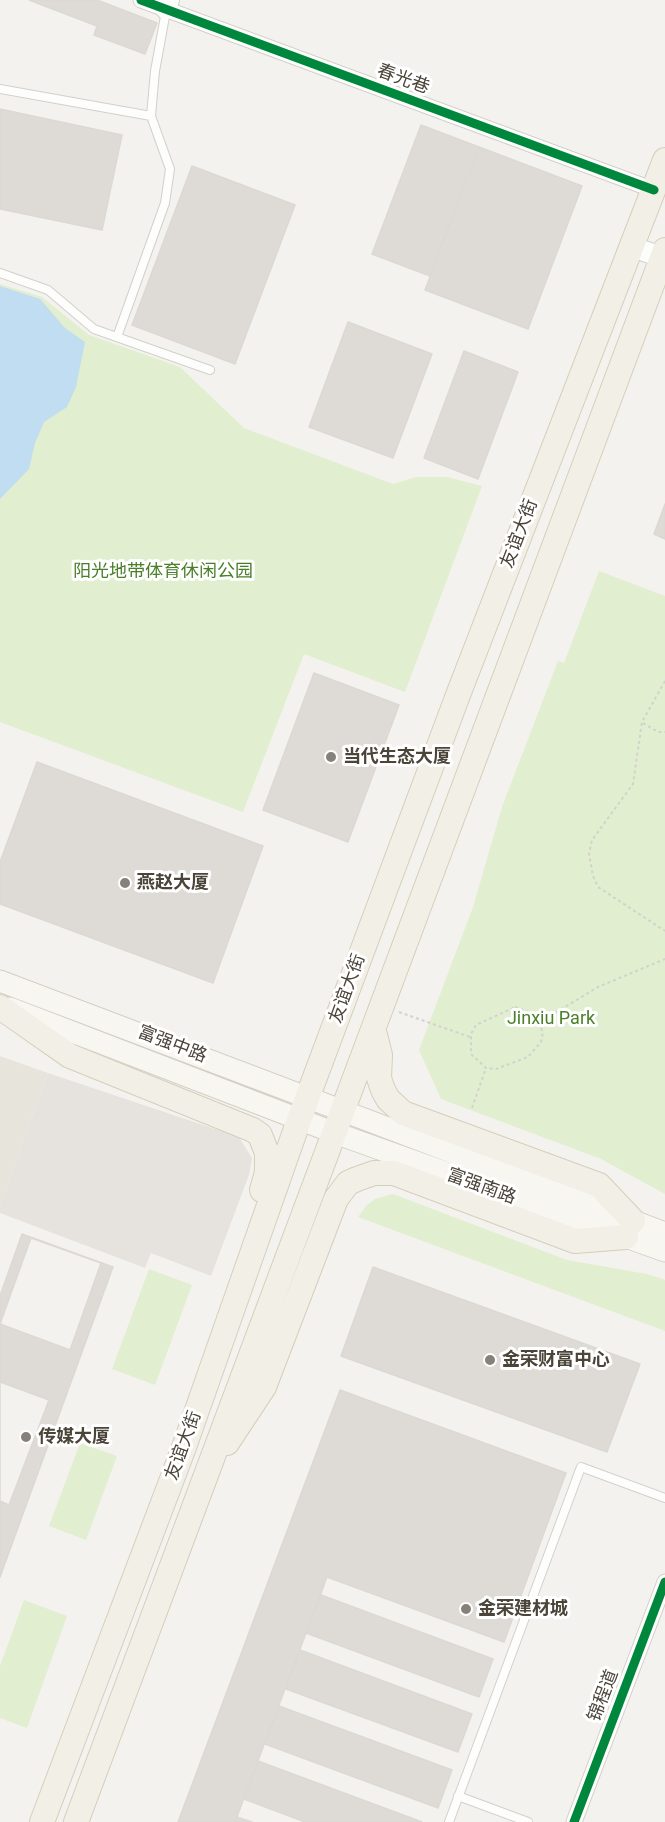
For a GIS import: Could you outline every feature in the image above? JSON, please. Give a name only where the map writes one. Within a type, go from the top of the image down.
[{"type":"main road","name":"友谊大街","points":[[42,1822],[183,1450],[299,1120],[458,695],[665,160]]},
{"type":"main road","name":"友谊大街","points":[[76,1822],[664,255]]},
{"type":"main road","name":"富强中路","points":[[0,981],[344,1110]]},
{"type":"main road","name":"富强中路","points":[[0,1006],[299,1120]]},
{"type":"main road","points":[[0,1006],[70,1056],[241,1124],[253,1130],[265,1143],[268,1162],[266,1180],[194,1384],[183,1450]]},
{"type":"main road","points":[[202,1482],[264,1387],[336,1199],[348,1183],[374,1173],[394,1173],[575,1241],[630,1229],[599,1185],[403,1113],[382,1090],[377,1068],[380,1055],[374,1029]]},
{"type":"main road","name":"富强南路","points":[[344,1110],[630,1229],[665,1251]]},
{"type":"main road","name":"富强南路","points":[[299,1120],[630,1229],[665,1233]]},
{"type":"street","name":"春光巷","points":[[141,0],[168,5],[654,190]]},
{"type":"street","points":[[632,247],[664,255]]},
{"type":"street","name":"锦程道","points":[[574,1822],[665,1582]]},
{"type":"lane","points":[[117,337],[165,203],[170,169],[151,116],[154,71],[168,5]]},
{"type":"lane","points":[[0,89],[151,116]]},
{"type":"lane","points":[[0,273],[48,290],[94,329],[210,370]]},
{"type":"lane","points":[[448,1822],[581,1467],[665,1498]]},
{"type":"lane","points":[[458,1796],[528,1822]]},
{"type":"path","points":[[665,681],[642,722],[633,784],[592,840],[590,854],[593,876],[598,887],[665,931]]},
{"type":"path","points":[[642,722],[658,732],[665,732]]},
{"type":"path","points":[[540,1022],[598,987],[665,959]]},
{"type":"path","points":[[382,1006],[470,1037]]},
{"type":"path","points":[[515,1007],[534,1014],[540,1022],[541,1042],[536,1051],[528,1057],[496,1069],[486,1068],[471,1054],[470,1037],[476,1025],[515,1007]]},
{"type":"path","points":[[472,1108],[486,1068]]},
{"type":"shaded area","points":[[0,1056],[48,1073],[0,1206]]},
{"type":"shaded area","points":[[48,1073],[239,1137],[252,1158],[249,1175],[211,1276],[151,1253],[145,1268],[0,1213],[0,1206]]},
{"type":"green space","name":"阳光地带体育休闲公园","points":[[0,284],[42,297],[89,335],[180,367],[244,428],[393,484],[416,477],[447,477],[482,486],[405,692],[304,654],[243,812],[0,722]]},
{"type":"green space","name":"Jinxiu Park","points":[[599,571],[665,596],[665,1194],[601,1159],[441,1099],[419,1050],[473,907],[502,807],[558,661],[564,663]]},
{"type":"green space","points":[[393,1194],[567,1260],[647,1274],[665,1280],[665,1331],[358,1217],[375,1199]]},
{"type":"green space","points":[[149,1269],[192,1285],[155,1385],[112,1369]]},
{"type":"green space","points":[[80,1443],[117,1456],[86,1540],[49,1526]]},
{"type":"green space","points":[[24,1600],[67,1616],[27,1728],[0,1718],[0,1666]]},
{"type":"water","points":[[0,286],[40,299],[65,328],[85,342],[76,387],[67,407],[44,422],[35,443],[29,469],[0,499]]},
{"type":"building","points":[[29,0],[97,0],[157,23],[145,54],[94,35],[97,26]]},
{"type":"building","points":[[0,109],[122,135],[102,230],[0,209]]},
{"type":"building","points":[[421,125],[479,147],[430,276],[372,254]]},
{"type":"building","points":[[479,147],[582,186],[528,329],[425,290]]},
{"type":"building","points":[[192,166],[295,205],[235,364],[132,325]]},
{"type":"building","points":[[348,322],[432,354],[393,458],[309,427]]},
{"type":"building","points":[[464,351],[518,372],[478,479],[424,458]]},
{"type":"building","points":[[665,504],[665,539],[654,534]]},
{"type":"building","name":"当代生态大厦","points":[[314,673],[399,705],[348,842],[263,810]]},
{"type":"building","name":"燕赵大厦","points":[[37,762],[263,846],[213,983],[0,904],[0,862]]},
{"type":"building","name":"传媒大厦","points":[[22,1234],[113,1267],[0,1577],[0,1296]]},
{"type":"building","points":[[31,1238],[101,1263],[70,1350],[0,1324]]},
{"type":"building","name":"金荣财富中心","points":[[373,1267],[640,1364],[607,1452],[341,1356]]},
{"type":"building","points":[[0,1382],[49,1400],[9,1505],[0,1501]]},
{"type":"building","name":"金荣建材城","points":[[340,1390],[566,1473],[504,1642],[327,1577],[235,1822],[178,1822]]},
{"type":"building","name":"金荣建材城","points":[[321,1595],[493,1659],[479,1697],[306,1633]]},
{"type":"building","points":[[300,1650],[472,1714],[458,1752],[286,1689]]},
{"type":"building","points":[[279,1706],[452,1770],[438,1808],[265,1744]]},
{"type":"building","points":[[258,1761],[422,1822],[305,1822],[244,1799]]},
{"type":"building","points":[[237,1817],[252,1822],[235,1822]]},
{"type":"cycle path","points":[[141,0],[654,190]]},
{"type":"cycle path","points":[[574,1822],[665,1582]]},
{"type":"place","name":"当代生态大厦","points":[[331,757]]},
{"type":"place","name":"燕赵大厦","points":[[125,883]]},
{"type":"place","name":"金荣财富中心","points":[[490,1360]]},
{"type":"place","name":"传媒大厦","points":[[26,1437]]},
{"type":"place","name":"金荣建材城","points":[[466,1609]]}]
